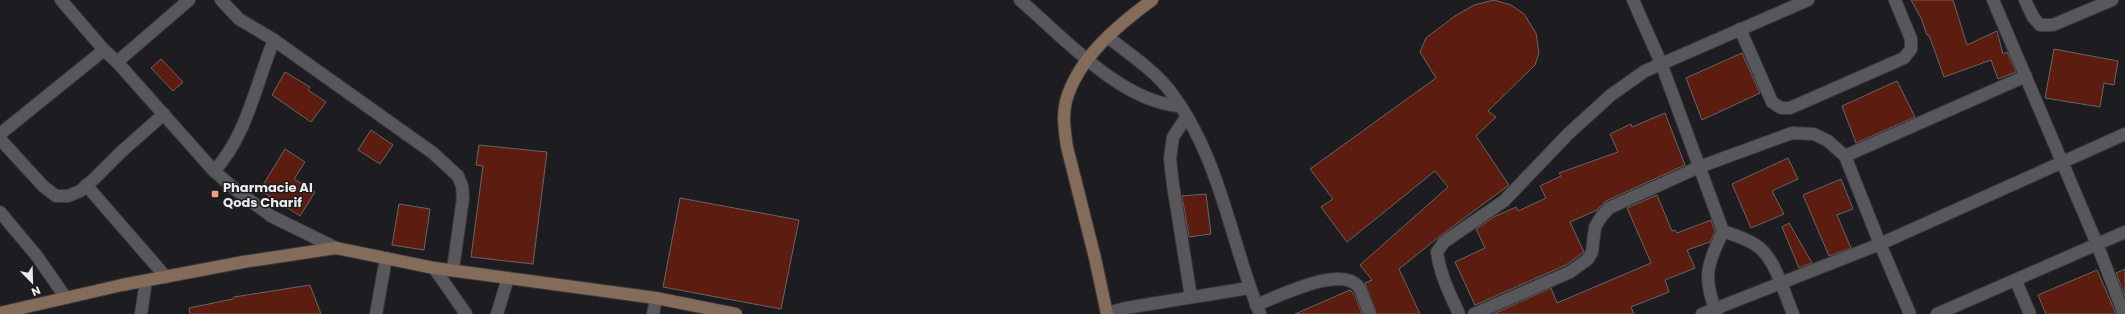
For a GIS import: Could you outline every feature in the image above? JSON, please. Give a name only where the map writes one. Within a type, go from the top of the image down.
[{"type":"street","points":[[117,62],[189,0]]},
{"type":"street","points":[[221,0],[239,19],[274,40],[433,153],[458,176],[462,186],[463,198],[453,269]]},
{"type":"street","points":[[1020,0],[1087,60],[1140,94],[1159,103],[1179,106]]},
{"type":"street","points":[[1152,0],[1108,37],[1087,60],[1072,85],[1066,102],[1064,129],[1107,314],[1126,308],[1249,288]]},
{"type":"street","points":[[1633,0],[1661,62],[1723,231],[1707,271],[1709,290],[1716,311]]},
{"type":"street","points":[[1459,314],[1442,278],[1438,260],[1437,252],[1444,242],[1504,201],[1573,129],[1611,95],[1645,71],[1661,62],[1808,0]]},
{"type":"street","points":[[1740,29],[1772,102],[1781,108],[1790,108],[1904,58],[1911,49],[1911,39],[1895,0]]},
{"type":"street","points":[[1993,0],[2097,244],[2124,314]]},
{"type":"street","points":[[2025,0],[2033,17],[2040,25],[2053,25],[2112,0]]},
{"type":"street","points":[[64,1],[104,50],[117,62],[214,171],[272,216],[336,248],[434,268],[453,269],[656,298],[736,314]]},
{"type":"street","points":[[1108,37],[1164,84],[1187,116],[1213,172],[1249,288],[1258,309],[1330,278],[1343,278],[1350,280],[1358,286],[1370,314]]},
{"type":"street","points":[[214,171],[221,163],[238,136],[274,40]]},
{"type":"street","points":[[0,134],[104,50]]},
{"type":"street","points":[[1845,156],[2026,76]]},
{"type":"street","points":[[0,139],[43,186],[56,196],[68,196],[86,185],[164,114]]},
{"type":"street","points":[[1187,116],[1173,137],[1170,159],[1191,297]]},
{"type":"street","points":[[1474,314],[1570,272],[1582,265],[1592,252],[1595,227],[1609,208],[1699,167],[1792,133],[1814,134],[1828,141],[1845,156],[1910,314]]},
{"type":"street","points":[[1702,314],[1716,311],[1880,244],[2125,134]]},
{"type":"street","points":[[86,185],[166,277]]},
{"type":"street","points":[[0,212],[36,255],[66,298]]},
{"type":"street","points":[[1723,231],[1744,239],[1761,249],[1771,262],[1793,314]]},
{"type":"street","points":[[1937,314],[2016,281],[2125,232]]},
{"type":"street","points":[[0,313],[146,281],[243,262],[336,248]]},
{"type":"street","points":[[376,314],[386,258]]},
{"type":"street","points":[[434,268],[466,314]]},
{"type":"street","points":[[497,314],[508,278]]},
{"type":"street","points":[[141,314],[146,281]]},
{"type":"street","points":[[2016,281],[2030,314]]},
{"type":"street","points":[[653,314],[656,298]]},
{"type":"building","points":[[1494,0],[1511,5],[1524,14],[1536,33],[1539,53],[1535,65],[1488,111],[1496,117],[1476,136],[1509,185],[1440,236],[1399,269],[1420,314],[1377,314],[1365,283],[1372,280],[1360,265],[1448,187],[1435,171],[1347,242],[1321,207],[1333,199],[1310,169],[1436,78],[1420,52],[1426,38],[1455,16],[1474,5]]},
{"type":"building","points":[[1911,0],[1953,0],[1967,45],[1997,31],[2003,54],[2007,52],[2016,72],[1998,79],[1991,60],[1944,77],[1929,35],[1927,35],[1921,18]]},
{"type":"building","points":[[2054,49],[2118,61],[2114,85],[2104,83],[2100,107],[2045,98]]},
{"type":"building","points":[[1742,53],[1760,93],[1702,120],[1686,78]]},
{"type":"building","points":[[161,59],[183,82],[173,91],[151,68]]},
{"type":"building","points":[[285,72],[310,87],[308,90],[326,102],[311,122],[272,95]]},
{"type":"building","points":[[1897,81],[1915,117],[1856,143],[1842,106]]},
{"type":"building","points":[[1665,113],[1685,165],[1606,201],[1597,210],[1570,222],[1584,252],[1566,265],[1475,305],[1455,262],[1485,248],[1476,229],[1494,217],[1516,207],[1518,211],[1546,198],[1540,186],[1561,176],[1559,173],[1618,152],[1610,134],[1631,124],[1632,127]]},
{"type":"building","points":[[371,130],[393,145],[380,164],[358,150]]},
{"type":"building","points":[[479,145],[547,152],[533,264],[471,257],[483,166],[476,165]]},
{"type":"building","points":[[285,149],[305,162],[294,179],[315,192],[300,216],[260,190]]},
{"type":"building","points":[[1788,158],[1798,179],[1772,191],[1784,214],[1751,228],[1732,184]]},
{"type":"building","points":[[1841,179],[1853,209],[1837,215],[1851,248],[1829,256],[1803,195]]},
{"type":"building","points":[[1206,194],[1211,234],[1189,237],[1182,196]]},
{"type":"building","points":[[1657,195],[1672,231],[1675,230],[1677,233],[1711,220],[1715,231],[1710,242],[1687,250],[1695,268],[1665,280],[1669,292],[1631,307],[1634,314],[1493,314],[1551,288],[1557,303],[1651,263],[1627,208]]},
{"type":"building","points":[[680,198],[799,220],[781,309],[663,287]]},
{"type":"building","points":[[399,204],[430,209],[424,250],[392,245]]},
{"type":"building","points":[[1789,223],[1812,263],[1799,268],[1782,227]]},
{"type":"building","points":[[2125,269],[2125,296],[2116,273]]},
{"type":"building","points":[[2097,270],[2116,314],[2046,314],[2038,295]]},
{"type":"building","points":[[310,285],[321,314],[190,314],[189,308],[233,299],[234,297]]},
{"type":"building","points":[[1350,290],[1355,295],[1362,314],[1295,314]]},
{"type":"place","name":"Pharmacie Al Qods Charif","points":[[215,194]]}]
